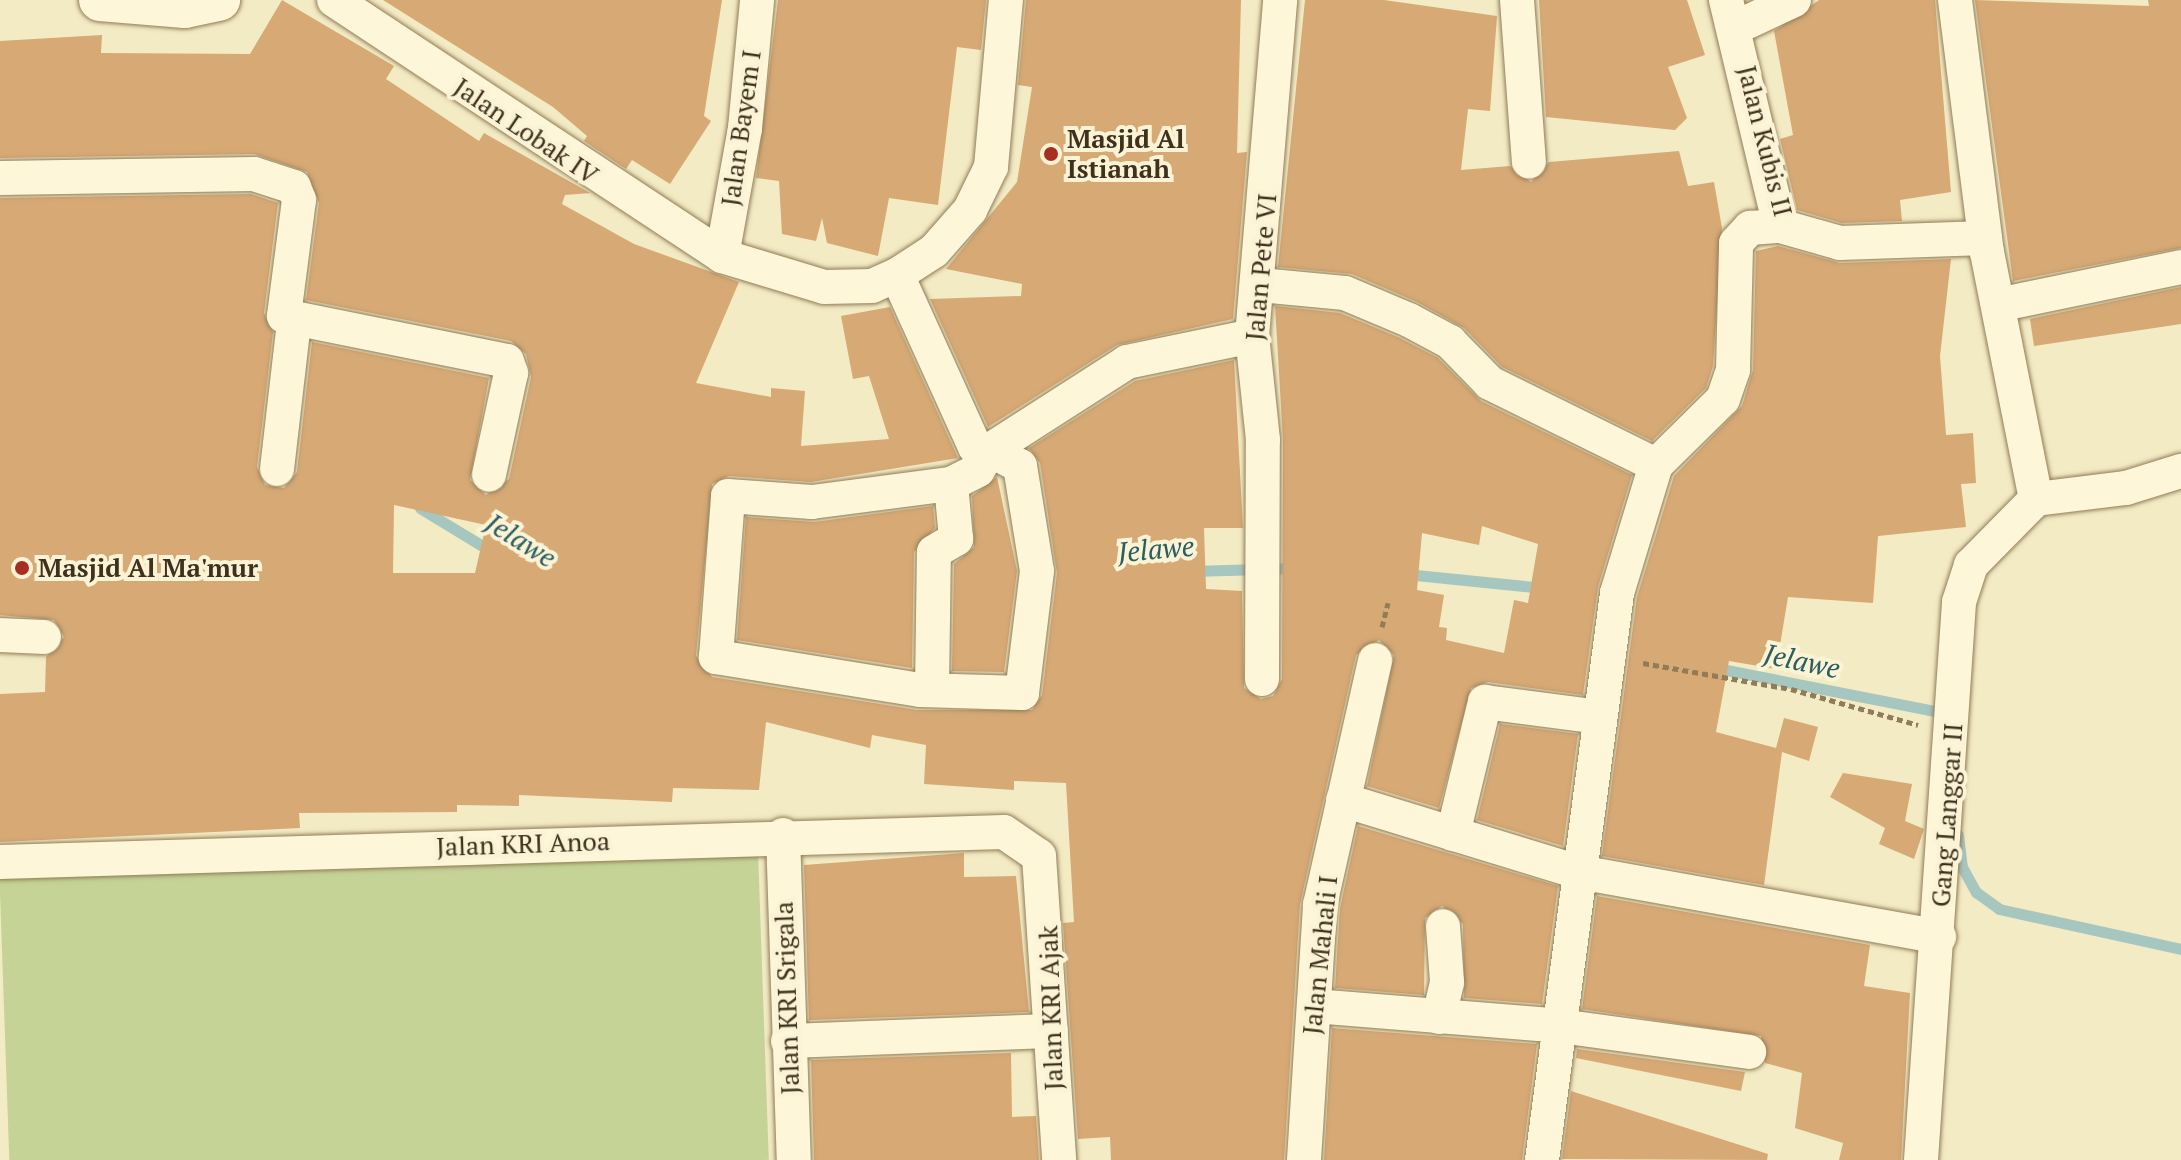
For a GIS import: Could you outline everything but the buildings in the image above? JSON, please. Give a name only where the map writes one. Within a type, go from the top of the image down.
[{"type":"street","points":[[100,0],[185,7],[219,0]]},
{"type":"street","name":"Jalan Lobak IV","points":[[334,0],[722,256],[824,287],[872,286],[897,275],[934,251],[970,210],[991,167],[1006,0]]},
{"type":"street","name":"Jalan Bayem I","points":[[722,256],[745,128],[757,0]]},
{"type":"street","name":"Jalan Pete VI","points":[[1262,679],[1264,541],[1252,336],[1260,285],[1280,0]]},
{"type":"street","points":[[1517,0],[1529,162]]},
{"type":"street","points":[[1732,13],[1794,0]]},
{"type":"street","points":[[1955,0],[1985,244],[2036,499],[2126,488],[2181,471]]},
{"type":"street","name":"Jalan Kubis II","points":[[1732,13],[1780,226],[1840,243],[1985,244]]},
{"type":"street","points":[[0,178],[254,174],[294,187],[299,200],[282,311],[294,322],[507,361],[511,373],[489,475]]},
{"type":"street","points":[[1542,1160],[1615,604],[1656,465],[1723,399],[1733,370],[1741,233],[1780,226]]},
{"type":"street","points":[[1998,305],[2181,267]]},
{"type":"street","points":[[897,275],[975,447],[990,450],[1020,466],[1038,578],[1026,690],[932,690],[716,657],[728,496],[812,502],[951,484],[978,470],[990,450],[1127,362],[1252,336]]},
{"type":"street","points":[[1260,285],[1345,293],[1409,320],[1450,342],[1490,383],[1656,465]]},
{"type":"street","points":[[277,469],[294,322]]},
{"type":"street","points":[[932,690],[934,576],[938,546],[956,539],[951,484]]},
{"type":"street","name":"Gang Langgar II","points":[[1921,1160],[1965,578],[2036,499]]},
{"type":"street","points":[[0,635],[44,637]]},
{"type":"street","name":"Jalan Mahali I","points":[[1304,1160],[1320,905],[1375,660]]},
{"type":"street","points":[[1453,834],[1485,702],[1599,717]]},
{"type":"street","points":[[1343,800],[1579,872],[1939,937]]},
{"type":"street","name":"Jalan KRI Anoa","points":[[0,862],[988,828],[1039,856]]},
{"type":"street","name":"Jalan KRI Srigala","points":[[783,835],[794,1160]]},
{"type":"street","name":"Jalan KRI Ajak","points":[[1039,856],[1059,1160]]},
{"type":"street","points":[[1439,1017],[1447,982],[1443,926]]},
{"type":"street","points":[[1314,1006],[1560,1026],[1749,1052]]},
{"type":"street","points":[[788,1041],[1051,1031]]},
{"type":"path","points":[[1633,661],[1952,719]]},
{"type":"green space","points":[[758,851],[769,1160],[9,1160],[0,877]]},
{"type":"waterway","name":"Jelawe","points":[[420,508],[494,553]]},
{"type":"waterway","name":"Jelawe","points":[[1191,571],[1297,568]]},
{"type":"waterway","name":"Jelawe","points":[[1406,574],[1544,588]]},
{"type":"waterway","name":"Jelawe","points":[[1716,668],[1946,713]]},
{"type":"waterway","name":"Jelawe","points":[[1958,835],[1962,867],[1976,892],[1999,909],[2181,949]]},
{"type":"place","name":"Masjid Al Istianah","points":[[1051,154]]},
{"type":"place","name":"Masjid Al Ma'mur","points":[[22,568]]}]
